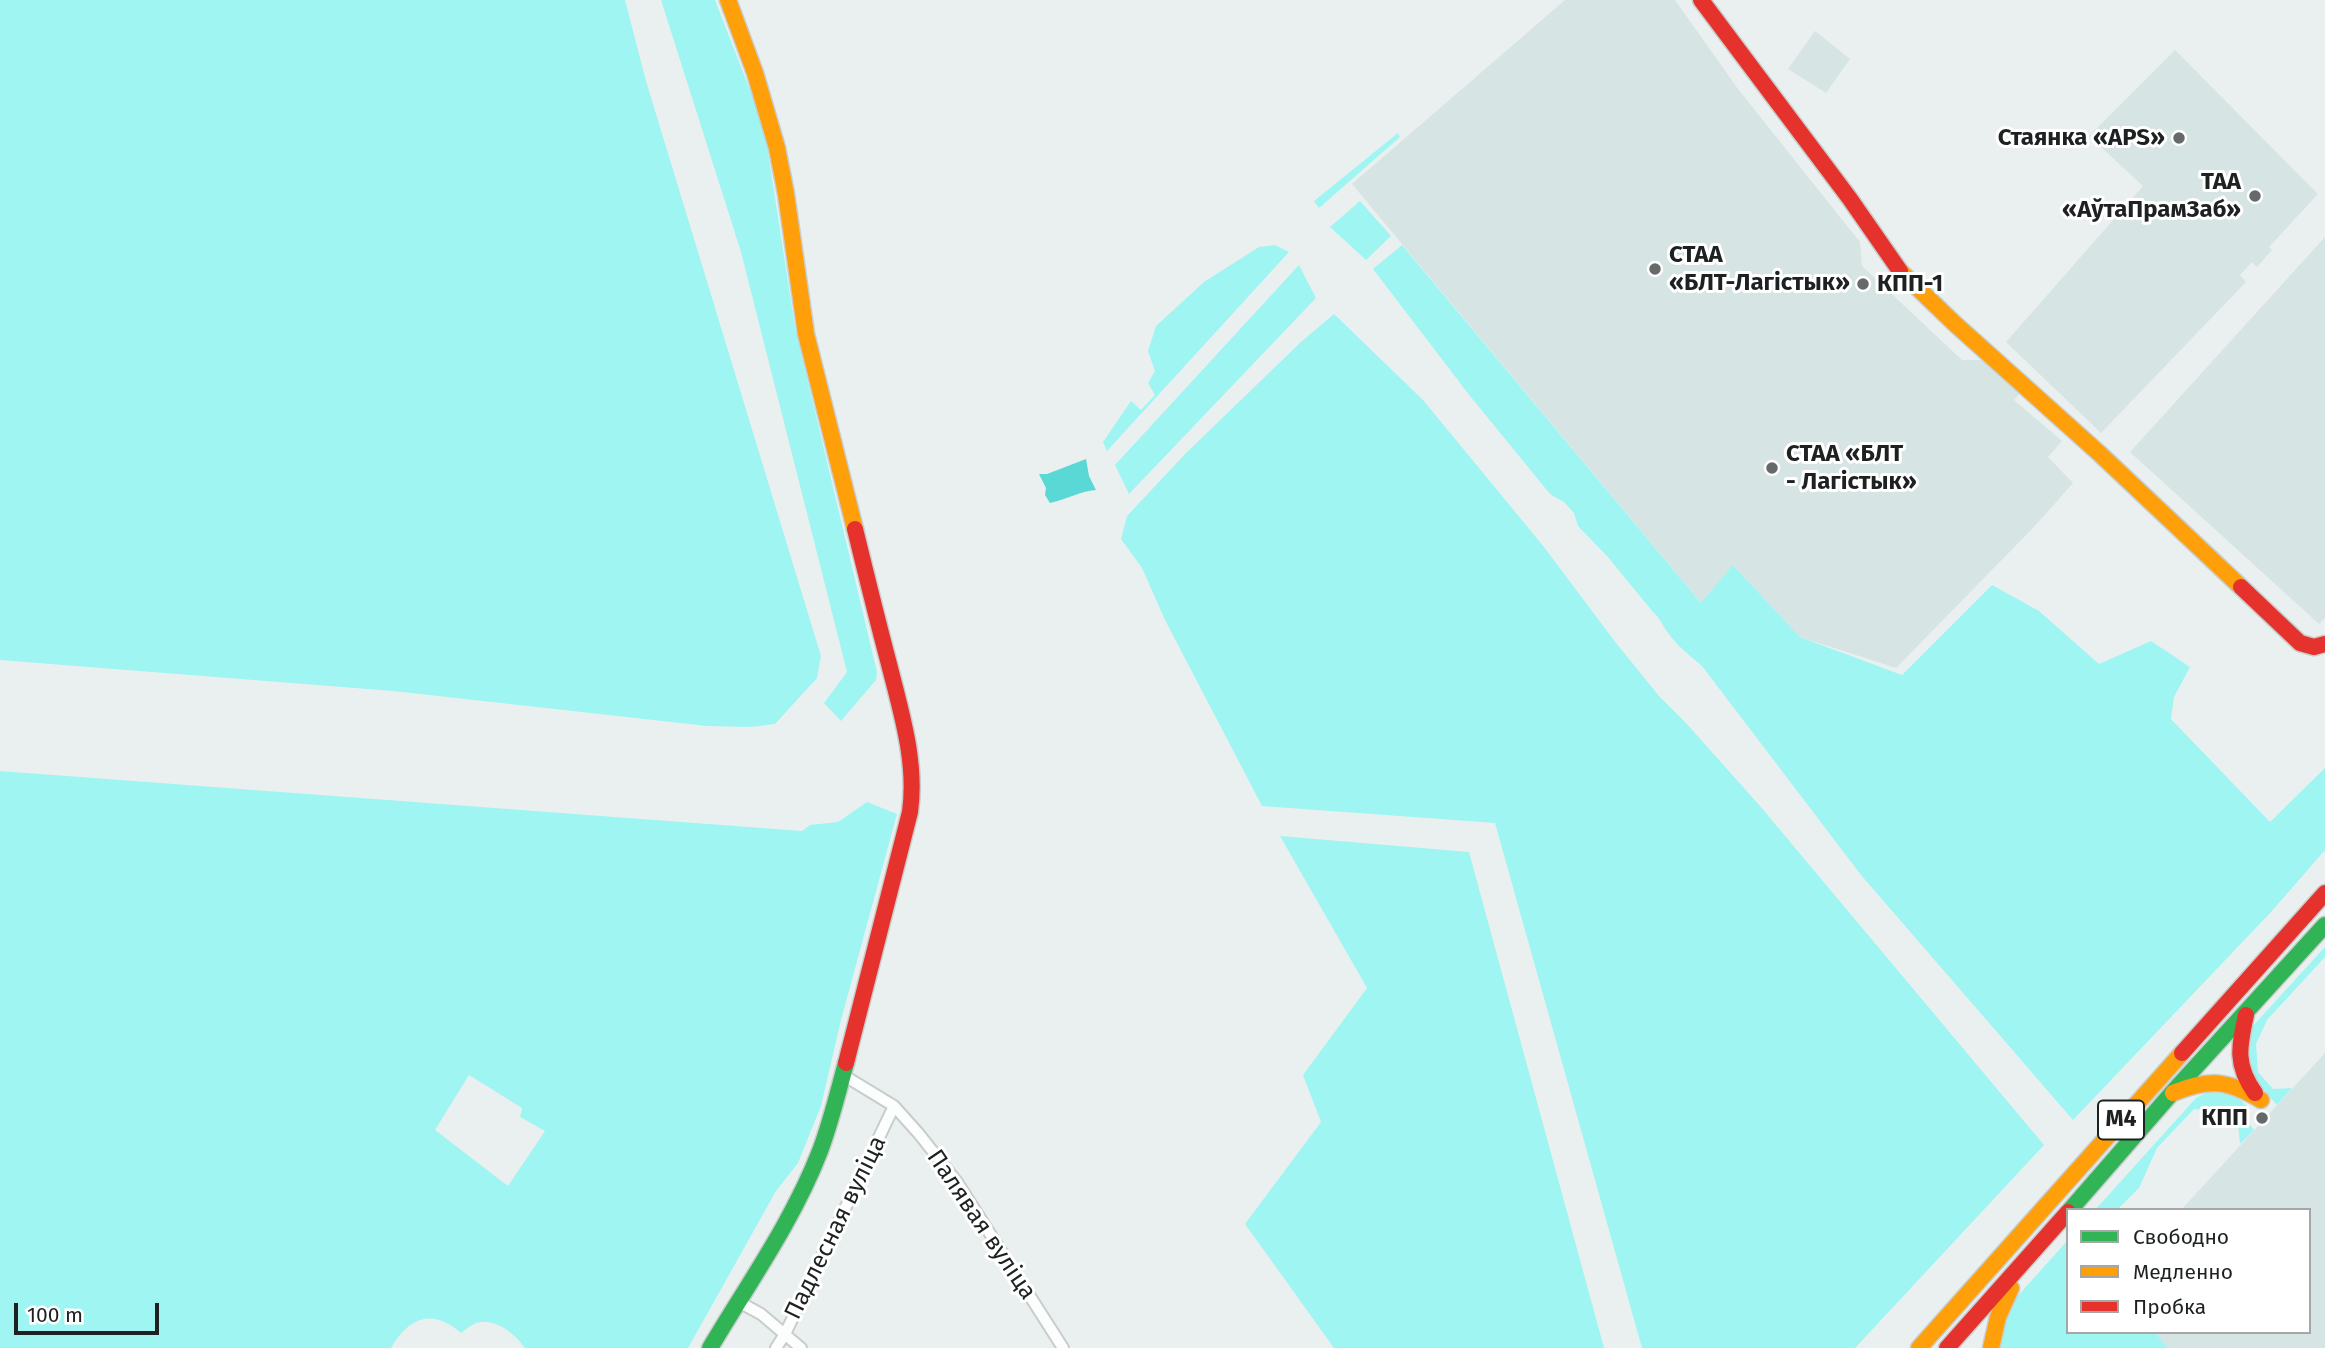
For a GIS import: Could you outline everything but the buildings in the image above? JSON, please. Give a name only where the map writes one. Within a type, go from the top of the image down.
[{"type":"main road","points":[[710,1348],[812,1172],[843,1075],[913,792],[902,718],[799,304],[778,149],[729,0]]},
{"type":"main road","points":[[1701,0],[1850,199],[1897,268],[2100,454],[2300,643],[2314,647],[2325,644]]},
{"type":"main road","name":"М4","points":[[1919,1348],[2325,893]]},
{"type":"main road","name":"М4","points":[[2072,1208],[2325,925]]},
{"type":"main road","points":[[2171,1094],[2190,1086],[2218,1082],[2240,1086],[2261,1100],[2246,1082],[2238,1059],[2246,1012]]},
{"type":"main road","name":"М4","points":[[1947,1348],[2066,1214]]},
{"type":"main road","points":[[1991,1348],[1999,1309],[2026,1261]]},
{"type":"street","name":"Палявая вуліца","points":[[843,1075],[894,1106],[957,1182],[1063,1348]]},
{"type":"street","name":"Падлесная вуліца","points":[[776,1348],[894,1106]]},
{"type":"street","points":[[737,1301],[761,1314],[801,1348]]},
{"type":"shaded area","points":[[0,0],[625,0],[646,81],[821,656],[817,678],[775,724],[751,727],[707,726],[393,691],[0,660]]},
{"type":"shaded area","points":[[661,0],[715,0],[764,126],[795,327],[877,672],[876,680],[841,721],[824,703],[847,672],[741,252]]},
{"type":"shaded area","name":"СТАА «БЛТ - Лагістык»","points":[[1565,0],[1675,0],[1738,89],[1860,242],[1862,266],[1962,360],[1989,360],[2022,391],[2014,400],[2062,441],[2048,457],[2073,483],[2034,527],[1896,668],[1800,637],[1733,565],[1702,604],[1352,184]]},
{"type":"shaded area","points":[[1815,31],[1850,59],[1826,93],[1788,69]]},
{"type":"shaded area","points":[[2175,50],[2318,194],[2269,247],[2272,250],[2257,267],[2252,262],[2240,275],[2246,282],[2101,433],[2006,342],[2143,186],[2089,136]]},
{"type":"shaded area","points":[[1398,133],[1400,137],[1319,208],[1314,201]]},
{"type":"shaded area","points":[[1360,201],[1391,236],[1366,260],[1330,227]]},
{"type":"shaded area","points":[[2325,237],[2325,618],[2319,624],[2130,452]]},
{"type":"shaded area","points":[[1275,245],[1289,252],[1107,451],[1103,442],[1131,401],[1141,410],[1155,395],[1148,383],[1155,371],[1148,351],[1156,326],[1204,282],[1259,247]]},
{"type":"shaded area","points":[[1402,245],[1701,603],[1733,565],[1800,637],[1902,675],[1992,585],[2039,611],[2099,664],[2151,641],[2190,667],[2174,697],[2171,719],[2270,822],[2325,768],[2325,850],[2271,912],[2073,1120],[1861,875],[1702,666],[1674,640],[1607,556],[1578,526],[1574,513],[1564,502],[1550,494],[1470,396],[1373,269]]},
{"type":"shaded area","points":[[1299,265],[1316,298],[1129,494],[1115,465]]},
{"type":"shaded area","points":[[1334,314],[1423,400],[1544,547],[1659,696],[1760,806],[2044,1145],[1855,1348],[1642,1348],[1495,823],[1262,806],[1165,620],[1142,568],[1121,539],[1127,516],[1187,452],[1301,342]]},
{"type":"shaded area","points":[[1086,459],[1089,476],[1096,490],[1050,503],[1039,474],[1047,474]]},
{"type":"shaded area","points":[[0,771],[802,831],[810,825],[838,822],[867,802],[897,814],[841,1020],[821,1106],[798,1163],[776,1191],[688,1348],[525,1348],[510,1332],[490,1322],[476,1323],[461,1333],[440,1320],[431,1319],[413,1323],[391,1348],[0,1348]],"holes":[[[469,1075],[522,1108],[520,1117],[545,1131],[508,1186],[435,1130]]]},
{"type":"shaded area","points":[[1280,836],[1469,852],[1604,1348],[1334,1348],[1245,1224],[1321,1122],[1303,1075],[1367,988]]},
{"type":"shaded area","points":[[2325,947],[2325,957],[2267,1020],[2256,1044],[2258,1072],[2273,1089],[2292,1088],[2277,1105],[2249,1073],[2251,1028]]},
{"type":"shaded area","points":[[2325,1053],[2325,1348],[2168,1348],[2157,1334],[2311,1334],[2311,1208],[2183,1208]]},
{"type":"shaded area","points":[[2208,1092],[2235,1095],[2248,1107],[2242,1115],[2254,1130],[2240,1144],[2237,1115],[2194,1109],[2157,1148],[2139,1188],[2119,1208],[2097,1208],[2196,1098]]},
{"type":"shaded area","points":[[2066,1242],[2066,1334],[2157,1334],[2168,1348],[1996,1348],[2015,1299]]},
{"type":"traffic: fast","points":[[2072,1208],[2325,925]]},
{"type":"traffic: fast","points":[[710,1348],[769,1252],[809,1177],[828,1129],[846,1063]]},
{"type":"traffic: slow","points":[[728,0],[755,73],[777,148],[806,334],[855,529]]},
{"type":"traffic: slow","points":[[1900,271],[2241,587]]},
{"type":"traffic: slow","points":[[1919,1348],[2182,1053]]},
{"type":"traffic: slow","points":[[2173,1093],[2197,1085],[2218,1083],[2238,1088],[2261,1100]]},
{"type":"traffic: slow","points":[[1991,1348],[1998,1317],[2011,1288]]},
{"type":"traffic: jam","points":[[1701,0],[1850,199],[1900,271]]},
{"type":"traffic: jam","points":[[846,1063],[910,812],[912,793],[910,756],[903,719],[855,529]]},
{"type":"traffic: jam","points":[[2241,587],[2300,643],[2314,647],[2325,644]]},
{"type":"traffic: jam","points":[[2182,1053],[2325,893]]},
{"type":"traffic: jam","points":[[2246,1015],[2240,1056],[2244,1074],[2255,1093]]},
{"type":"traffic: jam","points":[[1947,1348],[2066,1214]]},
{"type":"place","name":"Стаянка «APS»","points":[[2179,138]]},
{"type":"place","name":"ТАА «АўтаПрамЗаб»","points":[[2255,196]]},
{"type":"place","name":"СТАА «БЛТ-Лагістык»","points":[[1655,269]]},
{"type":"place","name":"КПП-1","points":[[1863,284]]},
{"type":"place","name":"СТАА «БЛТ - Лагістык»","points":[[1772,468]]},
{"type":"place","name":"КПП","points":[[2262,1118]]}]
